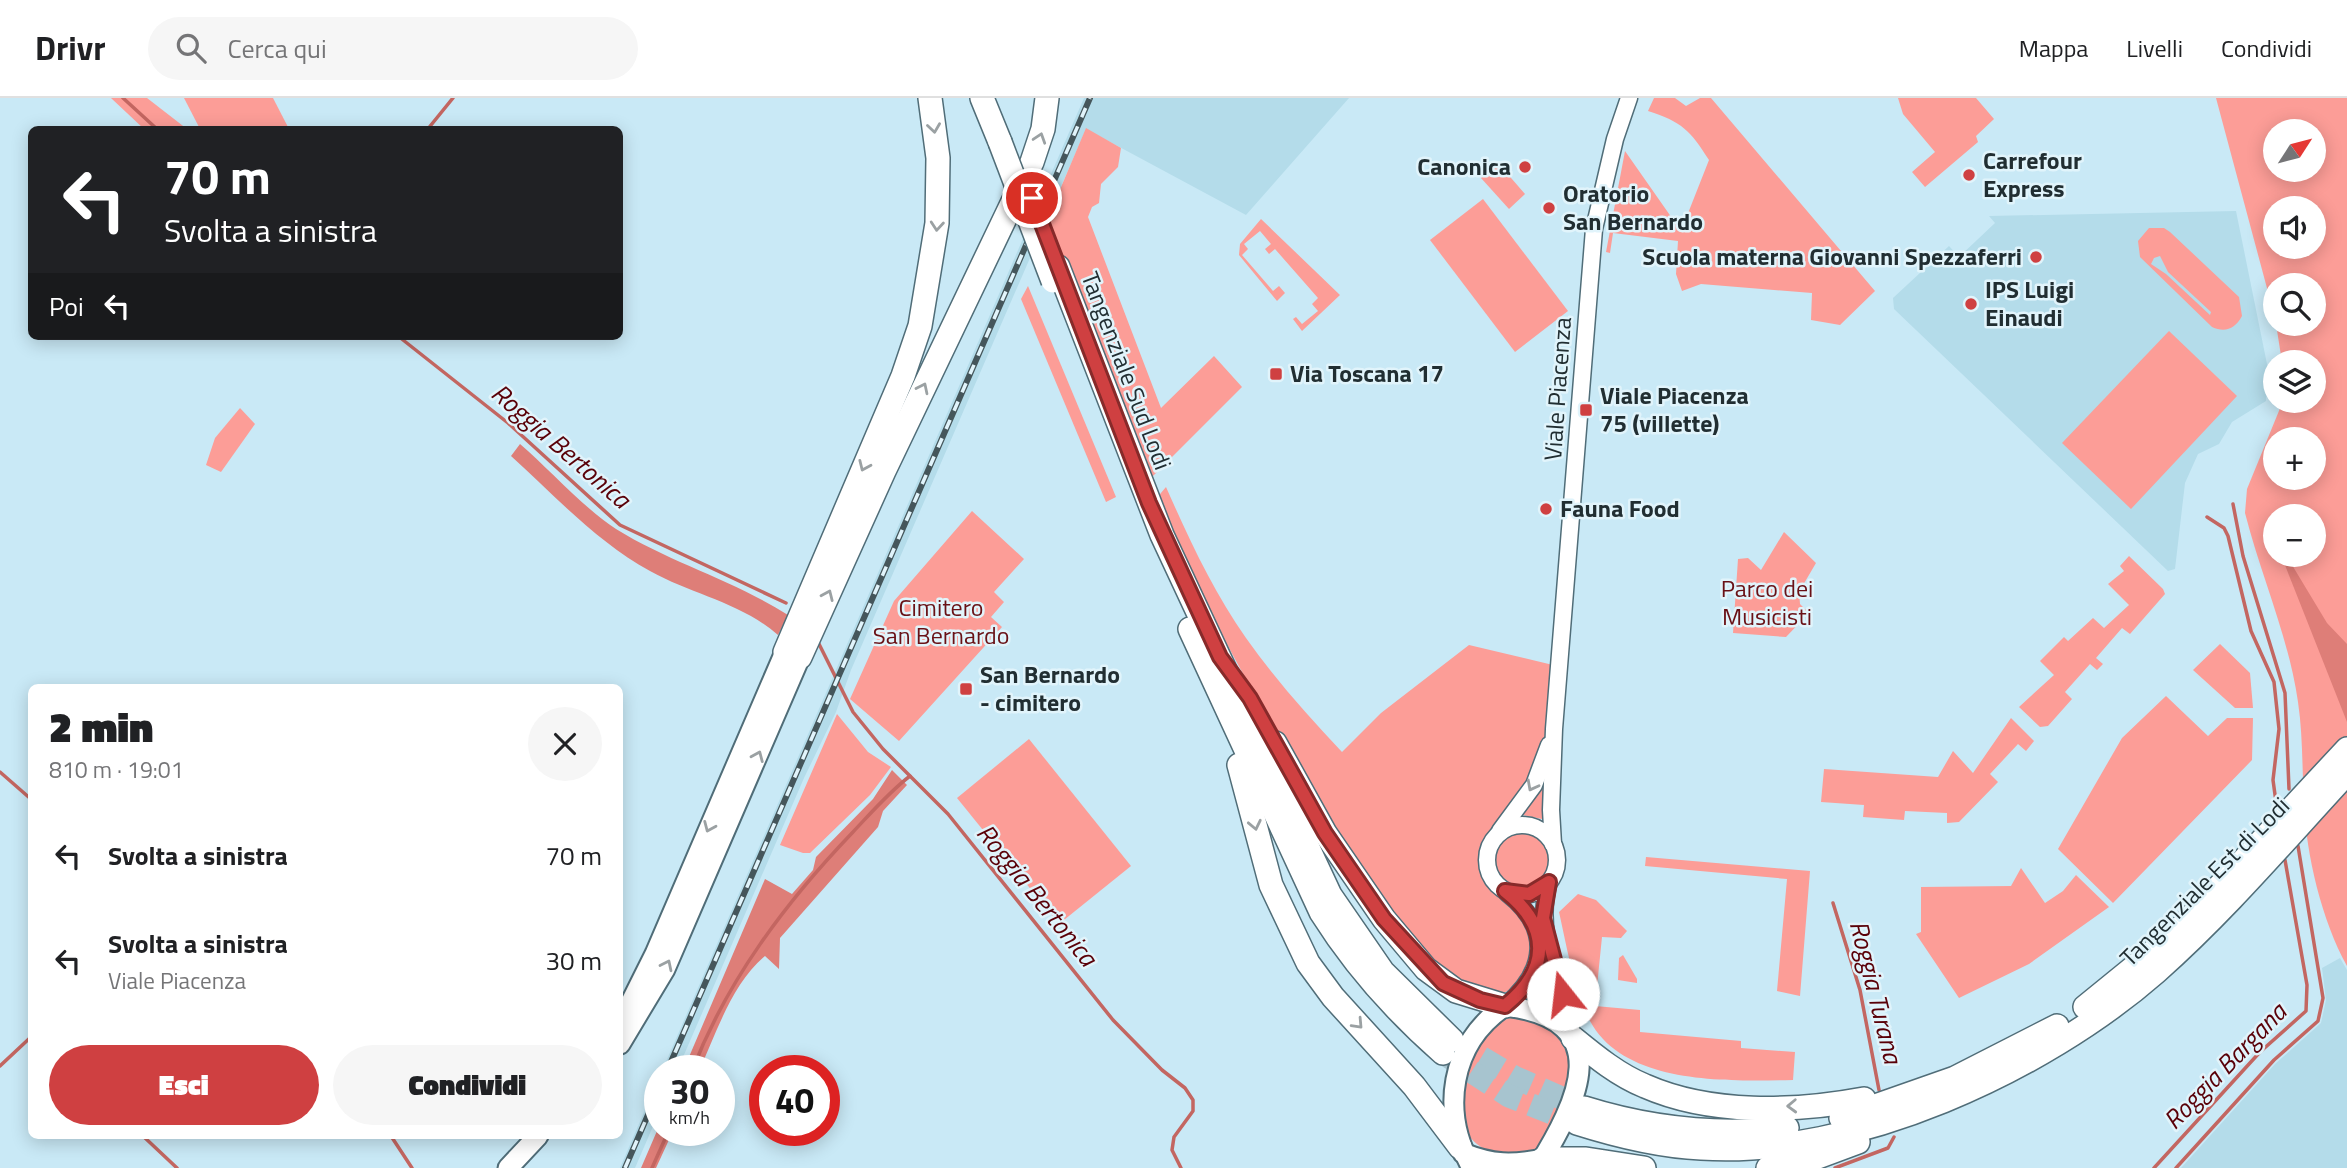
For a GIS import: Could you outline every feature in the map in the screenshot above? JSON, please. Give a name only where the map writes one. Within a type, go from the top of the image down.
[{"type":"highway","points":[[792,655],[903,376],[920,326],[937,223],[938,158],[930,98]]},
{"type":"highway","name":"Tangenziale Sud Lodi","points":[[982,98],[1003,135]]},
{"type":"highway","name":"Tangenziale Sud Lodi","points":[[995,98],[1003,135],[1141,499],[1213,662]]},
{"type":"highway","points":[[792,655],[884,471],[1031,162],[1043,129],[1047,98]]},
{"type":"highway","points":[[1213,662],[1250,698],[1325,833],[1384,919],[1443,983],[1480,1000],[1505,1006]]},
{"type":"highway","points":[[1213,662],[1340,912],[1383,972],[1448,1046]]},
{"type":"highway","points":[[1213,662],[1265,867],[1289,927],[1308,963],[1333,998],[1414,1086],[1465,1156]]},
{"type":"highway","name":"Tangenziale Est di Lodi","points":[[1965,1082],[2102,995],[2152,955],[2347,749]]},
{"type":"highway","name":"Tangenziale Est di Lodi","points":[[1581,1116],[1716,1133],[1803,1126],[1965,1082],[2044,1052],[2103,1014],[2155,973],[2202,930],[2347,773]]},
{"type":"highway","points":[[1573,1038],[1618,1072],[1647,1087],[1723,1105],[1752,1108],[1842,1103],[1884,1095],[1933,1079],[1965,1082],[1961,1102],[1815,1158],[1768,1168]]},
{"type":"highway","points":[[1540,1163],[1586,1159],[1644,1168]]},
{"type":"main road","points":[[623,1018],[792,655]]},
{"type":"main road","points":[[623,1039],[670,958],[792,655]]},
{"type":"main road","points":[[1505,1006],[1547,1016],[1573,1038],[1580,1068],[1577,1086],[1570,1112],[1540,1163],[1504,1165],[1465,1156],[1453,1108],[1463,1056],[1473,1034],[1505,1006]]},
{"type":"main road","points":[[508,1168],[535,1139]]},
{"type":"street","name":"Viale Piacenza","points":[[1553,844],[1550,810],[1554,729],[1594,229],[1615,139],[1629,98]]},
{"type":"street","name":"Viale Piacenza","points":[[1496,835],[1534,785],[1554,729]]},
{"type":"street","points":[[1505,1006],[1530,982],[1539,952],[1531,918],[1521,903],[1490,876],[1487,865],[1490,844],[1496,835],[1506,828],[1529,825],[1539,829],[1553,844],[1557,860],[1543,907],[1545,931],[1573,1038]]},
{"type":"street","points":[[1505,891],[1529,894],[1549,882]]},
{"type":"shaded area","points":[[1084,98],[1349,98],[1246,215],[1086,129],[851,670],[836,712],[804,778],[684,1055],[669,1055]]},
{"type":"shaded area","points":[[2236,211],[2264,350],[2263,403],[2232,422],[2219,444],[2198,454],[2185,483],[2175,569],[2168,571],[1894,309],[1893,298],[1949,246],[1959,257],[1995,223],[1989,216]]},
{"type":"shaded area","points":[[520,444],[580,500],[616,529],[788,615],[778,635],[748,614],[650,571],[612,546],[577,518],[511,456]]},
{"type":"shaded area","points":[[2286,567],[2293,567],[2327,623],[2347,644],[2347,722]]},
{"type":"shaded area","points":[[892,770],[907,785],[883,811],[878,827],[780,938],[779,969],[765,956],[753,967],[734,994],[706,1055],[690,1055],[765,879],[792,894],[813,870],[816,857],[873,799]]},
{"type":"shaded area","points":[[2340,958],[2347,970],[2347,1168],[2181,1168],[2275,1064],[2321,1023],[2326,1000],[2322,968]]},
{"type":"shaded area","points":[[644,1112],[644,1146],[635,1168],[620,1168]]},
{"type":"shaded area","points":[[650,1146],[666,1146],[656,1168],[641,1168]]},
{"type":"green space","points":[[111,98],[147,98],[183,126],[141,126]]},
{"type":"green space","points":[[184,98],[273,98],[287,126],[198,126]]},
{"type":"green space","points":[[1654,98],[1675,98],[1686,106],[1700,98],[1711,98],[1875,291],[1840,325],[1811,320],[1812,293],[1701,284],[1682,291],[1676,274],[1678,241],[1613,233],[1610,253],[1606,252],[1625,151],[1681,231],[1709,160],[1684,128],[1648,111]]},
{"type":"green space","points":[[1898,98],[1976,98],[1994,119],[1976,136],[1978,142],[1925,187],[1912,172],[1935,152],[1903,114]]},
{"type":"green space","points":[[2216,98],[2347,98],[2347,966],[2330,929],[2312,866],[2305,823],[2301,727],[2294,678],[2245,513],[2247,489],[2263,450],[2263,490],[2326,490],[2326,427],[2272,427],[2278,413],[2326,413],[2326,350],[2280,350],[2278,336],[2326,336],[2326,273],[2263,273]]},
{"type":"green space","points":[[1086,128],[1121,148],[1118,167],[1101,184],[1099,203],[1092,207],[1088,217],[1161,408],[1214,356],[1242,387],[1147,482],[1148,468],[1068,259],[1063,256],[1048,218]]},
{"type":"green space","points":[[1498,163],[1525,194],[1509,209],[1481,178]]},
{"type":"green space","points":[[1483,199],[1568,311],[1515,352],[1430,240]]},
{"type":"green space","points":[[1261,219],[1340,295],[1302,331],[1293,319],[1296,317],[1302,324],[1318,311],[1312,304],[1318,298],[1275,249],[1269,254],[1265,249],[1271,244],[1260,231],[1244,244],[1248,249],[1242,255],[1273,291],[1279,286],[1285,293],[1277,301],[1239,255],[1240,244]]},
{"type":"green space","points":[[2149,228],[2164,228],[2170,232],[2239,297],[2242,316],[2239,320],[2233,327],[2225,330],[2212,327],[2140,257],[2138,241]],"holes":[[[2160,256],[2168,272],[2211,312],[2210,315],[2166,274],[2151,264],[2154,258]]]},
{"type":"green space","points":[[1028,286],[1116,497],[1106,502],[1021,299]]},
{"type":"green space","points":[[2169,331],[2237,396],[2131,509],[2062,443]]},
{"type":"green space","points":[[240,408],[255,424],[221,472],[206,465],[215,438]]},
{"type":"green space","points":[[1166,487],[1202,564],[1234,620],[1280,683],[1342,752],[1381,713],[1469,645],[1553,665],[1547,721],[1538,762],[1517,800],[1483,841],[1479,855],[1481,873],[1492,887],[1514,904],[1526,918],[1531,934],[1532,952],[1527,969],[1519,983],[1511,990],[1502,993],[1481,992],[1450,979],[1411,940],[1369,883],[1284,746],[1195,583],[1155,500]]},
{"type":"green space","name":"Cimitero San Bernardo","points":[[972,511],[1024,559],[994,592],[1004,602],[991,617],[1002,627],[899,741],[850,699],[894,601]]},
{"type":"green space","name":"Parco dei Musicisti","points":[[1784,532],[1816,563],[1799,592],[1800,604],[1809,613],[1786,637],[1733,633],[1738,559],[1748,558],[1761,570]]},
{"type":"green space","points":[[2129,556],[2165,594],[2130,634],[2122,628],[2096,658],[2103,664],[2097,670],[2090,664],[2065,692],[2072,699],[2048,726],[2040,727],[2019,707],[2054,675],[2040,661],[2064,637],[2068,641],[2093,618],[2104,628],[2129,605],[2108,584],[2124,571],[2120,566]]},
{"type":"green space","points":[[2220,644],[2250,673],[2253,708],[2235,708],[2193,670]]},
{"type":"green space","points":[[2166,696],[2208,736],[2227,718],[2253,718],[2252,760],[2113,903],[2058,849],[2122,738]]},
{"type":"green space","points":[[837,714],[868,752],[891,767],[870,795],[810,853],[803,853],[780,845]]},
{"type":"green space","points":[[2011,718],[2034,741],[2026,751],[2018,744],[1990,774],[1998,782],[1959,822],[1947,823],[1947,813],[1905,811],[1904,820],[1863,817],[1864,805],[1821,802],[1824,769],[1938,777],[1953,751],[1973,773]]},
{"type":"green space","points":[[1029,739],[1131,866],[1059,924],[957,798]]},
{"type":"green space","points":[[1542,783],[1545,785],[1542,819],[1523,815]]},
{"type":"green space","points":[[1522,832],[1541,840],[1549,859],[1541,878],[1522,886],[1503,878],[1495,859],[1503,840]]},
{"type":"green space","points":[[1646,857],[1810,871],[1800,996],[1777,991],[1787,879],[1645,866]]},
{"type":"green space","points":[[2021,868],[2045,903],[2063,891],[2076,875],[2109,907],[2029,964],[1959,998],[1916,934],[1921,932],[1921,887],[2011,886]]},
{"type":"green space","points":[[1578,894],[1596,900],[1627,931],[1621,938],[1602,937],[1595,1006],[1640,1010],[1640,1032],[1741,1041],[1741,1048],[1795,1052],[1793,1080],[1710,1079],[1681,1075],[1628,1058],[1606,1042],[1590,1021],[1580,997],[1559,912]]},
{"type":"green space","points":[[1623,955],[1637,983],[1618,980],[1619,958]]},
{"type":"green space","points":[[1545,965],[1560,1015],[1522,999],[1538,982]]},
{"type":"green space","points":[[1514,1017],[1537,1022],[1555,1034],[1566,1052],[1569,1075],[1561,1109],[1546,1140],[1537,1148],[1512,1155],[1487,1150],[1476,1143],[1463,1122],[1462,1106],[1467,1075],[1478,1045],[1492,1027]]},
{"type":"waterway","points":[[123,98],[154,126]]},
{"type":"waterway","name":"Roggia Bertonica","points":[[430,126],[453,98]]},
{"type":"waterway","name":"Roggia Bertonica","points":[[403,340],[508,423],[620,525],[786,603]]},
{"type":"waterway","points":[[2233,504],[2243,556],[2285,693],[2289,789]]},
{"type":"waterway","name":"Roggia Bargana","points":[[2207,517],[2224,528],[2228,536],[2251,631],[2274,682],[2279,729],[2273,780],[2276,802]]},
{"type":"waterway","name":"Roggia Bertonica","points":[[819,644],[853,712],[883,749],[948,814],[1113,1020],[1162,1070],[1185,1088],[1193,1100],[1193,1111],[1174,1137],[1172,1150],[1181,1168]]},
{"type":"waterway","points":[[0,772],[28,796]]},
{"type":"waterway","points":[[699,1055],[722,1005],[782,914],[828,859],[880,803],[910,776]]},
{"type":"waterway","points":[[2176,1168],[2274,1060],[2318,1021],[2323,998],[2298,846]]},
{"type":"waterway","name":"Roggia Bargana","points":[[2154,1168],[2260,1052],[2306,1011],[2307,985],[2285,860]]},
{"type":"waterway","name":"Roggia Turana","points":[[1833,903],[1860,990],[1879,1090]]},
{"type":"waterway","points":[[0,1066],[28,1040]]},
{"type":"waterway","name":"Roggia Turana","points":[[1835,1168],[1888,1148],[1894,1137]]},
{"type":"waterway","points":[[146,1139],[177,1168]]},
{"type":"waterway","points":[[393,1139],[412,1168]]},
{"type":"waterway","points":[[652,1168],[662,1146]]},
{"type":"tunnel","points":[[1452,1040],[1514,1077],[1584,1108]]},
{"type":"tunnel","points":[[1443,1053],[1509,1096],[1577,1123]]},
{"type":"railway","points":[[674,1055],[1090,98]]},
{"type":"railway","points":[[625,1168],[644,1124]]},
{"type":"place","name":"Canonica","points":[[1525,167]]},
{"type":"place","name":"Carrefour Express","points":[[1969,175]]},
{"type":"place","name":"Oratorio San Bernardo","points":[[1549,208]]},
{"type":"place","name":"Scuola materna Giovanni Spezzaferri","points":[[2036,257]]},
{"type":"place","name":"IPS Luigi Einaudi","points":[[1971,304]]},
{"type":"place","name":"Via Toscana 17","points":[[1276,374]]},
{"type":"place","name":"Viale Piacenza 75 (villette)","points":[[1586,410]]},
{"type":"place","name":"Fauna Food","points":[[1546,509]]},
{"type":"place","name":"San Bernardo - cimitero","points":[[966,689]]},
{"type":"route","points":[[1032,198],[1142,487],[1188,592],[1220,657],[1250,698],[1325,833],[1384,919],[1426,969],[1456,991],[1505,1006],[1530,982],[1535,974],[1539,952],[1536,930],[1531,918],[1521,903],[1505,891],[1517,895],[1529,894],[1540,890],[1549,882],[1543,918],[1563,994]]}]
